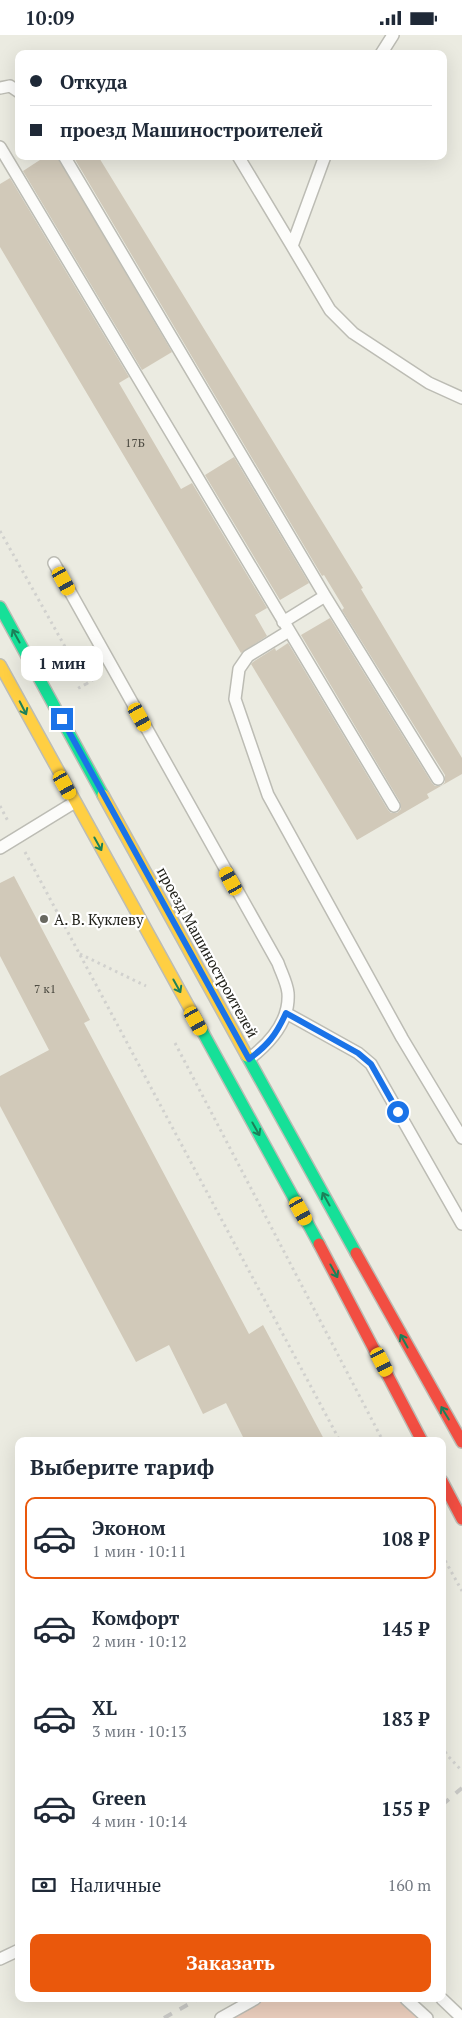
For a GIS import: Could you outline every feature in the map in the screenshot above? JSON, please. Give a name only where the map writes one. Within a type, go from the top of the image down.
[{"type":"main road","name":"проезд Машиностроителей","points":[[0,607],[87,794],[237,1065],[420,1437]]},
{"type":"main road","name":"проезд Машиностроителей","points":[[0,665],[87,794],[237,1065],[462,1442]]},
{"type":"main road","points":[[446,1489],[462,1519]]},
{"type":"lane","points":[[384,50],[393,35]]},
{"type":"lane","points":[[0,88],[10,86],[15,89]]},
{"type":"lane","points":[[0,147],[394,806]]},
{"type":"lane","points":[[66,160],[325,596],[438,779]]},
{"type":"lane","points":[[240,160],[330,310],[354,333],[429,383],[462,399]]},
{"type":"lane","points":[[292,246],[324,160]]},
{"type":"lane","points":[[54,563],[278,963],[288,992],[286,1013],[277,1032],[266,1046],[237,1065]]},
{"type":"lane","points":[[325,596],[248,656],[239,669],[235,699],[268,795],[402,1038],[462,1138]]},
{"type":"lane","points":[[0,847],[18,838],[87,794]]},
{"type":"lane","points":[[286,1013],[358,1053],[371,1064],[462,1224]]},
{"type":"lane","points":[[0,1959],[15,1951]]},
{"type":"lane","points":[[221,2018],[249,2002]]},
{"type":"lane","points":[[409,2002],[427,2018]]},
{"type":"lane","points":[[445,2002],[462,2018]]},
{"type":"path","points":[[0,531],[86,683],[71,692]]},
{"type":"path","points":[[0,806],[338,1437]]},
{"type":"path","points":[[79,954],[145,985],[150,994]]},
{"type":"path","points":[[172,1038],[381,1437]]},
{"type":"path","points":[[446,1562],[462,1591]]},
{"type":"path","points":[[446,1753],[462,1771]]},
{"type":"shaded area","points":[[250,2002],[409,2002],[427,2018],[221,2018]]},
{"type":"building","points":[[40,160],[59,160],[172,352],[142,370],[23,171]]},
{"type":"building","points":[[75,160],[100,160],[363,588],[361,589],[462,758],[462,774],[443,785],[445,775],[342,610],[344,608],[324,575],[322,576]]},
{"type":"building","points":[[10,178],[129,377],[119,383],[181,489],[192,483],[267,608],[255,615],[267,636],[241,653],[0,247],[0,184]]},
{"type":"building","points":[[234,457],[309,583],[280,600],[205,475]]},
{"type":"building","points":[[330,618],[432,783],[435,786],[441,786],[427,794],[429,798],[357,840],[251,664],[275,648],[276,651],[288,643],[388,810],[391,813],[397,813],[401,809],[400,802],[301,635]]},
{"type":"building","points":[[14,876],[90,1020],[84,1023],[249,1334],[263,1325],[323,1437],[243,1437],[226,1403],[203,1414],[169,1345],[136,1362],[0,1106],[0,1076],[49,1050],[0,956],[0,883]]},
{"type":"railway","points":[[446,1802],[462,1788]]},
{"type":"railway","points":[[164,2018],[193,2002]]},
{"type":"traffic: fast","points":[[0,607],[103,795]]},
{"type":"traffic: fast","points":[[195,1018],[319,1244]]},
{"type":"traffic: fast","points":[[247,1056],[356,1253]]},
{"type":"traffic: slow","points":[[0,665],[195,1018]]},
{"type":"traffic: slow","points":[[103,795],[247,1056]]},
{"type":"traffic: jam","points":[[319,1244],[420,1437]]},
{"type":"traffic: jam","points":[[356,1253],[462,1442]]},
{"type":"traffic: jam","points":[[446,1489],[462,1519]]},
{"type":"place","name":"А. В. Куклеву","points":[[44,919]]},
{"type":"route","points":[[62,719],[249,1059],[266,1046],[277,1032],[286,1013],[358,1053],[371,1064],[398,1112]]}]
